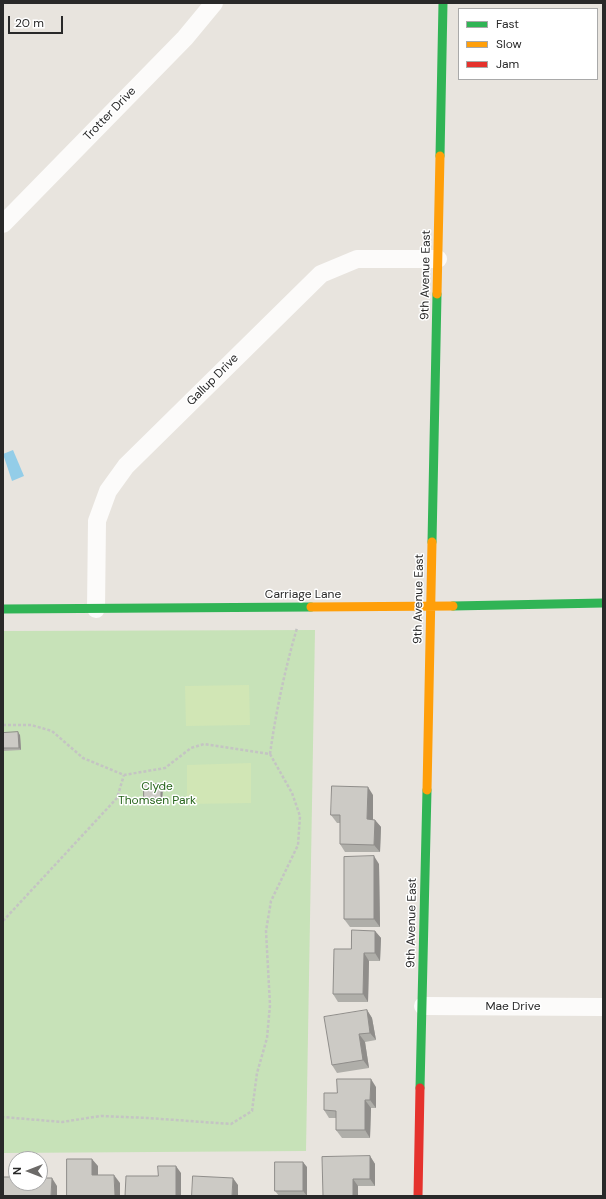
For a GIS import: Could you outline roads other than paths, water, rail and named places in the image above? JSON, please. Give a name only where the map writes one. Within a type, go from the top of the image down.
[{"type":"street","name":"Trotter Drive","points":[[3,224],[185,38],[214,3]]},
{"type":"street","name":"9th Avenue East","points":[[418,1196],[443,3]]},
{"type":"street","name":"Gallup Drive","points":[[96,609],[97,521],[108,491],[126,466],[321,274],[357,259],[438,259]]},
{"type":"street","name":"Carriage Lane","points":[[3,609],[430,606],[603,603]]},
{"type":"street","name":"Mae Drive","points":[[423,1006],[603,1007]]},
{"type":"water","points":[[13,450],[24,476],[12,481],[3,454]]},
{"type":"park label","name":"Clyde Thomsen Park","points":[[157,794]]}]
